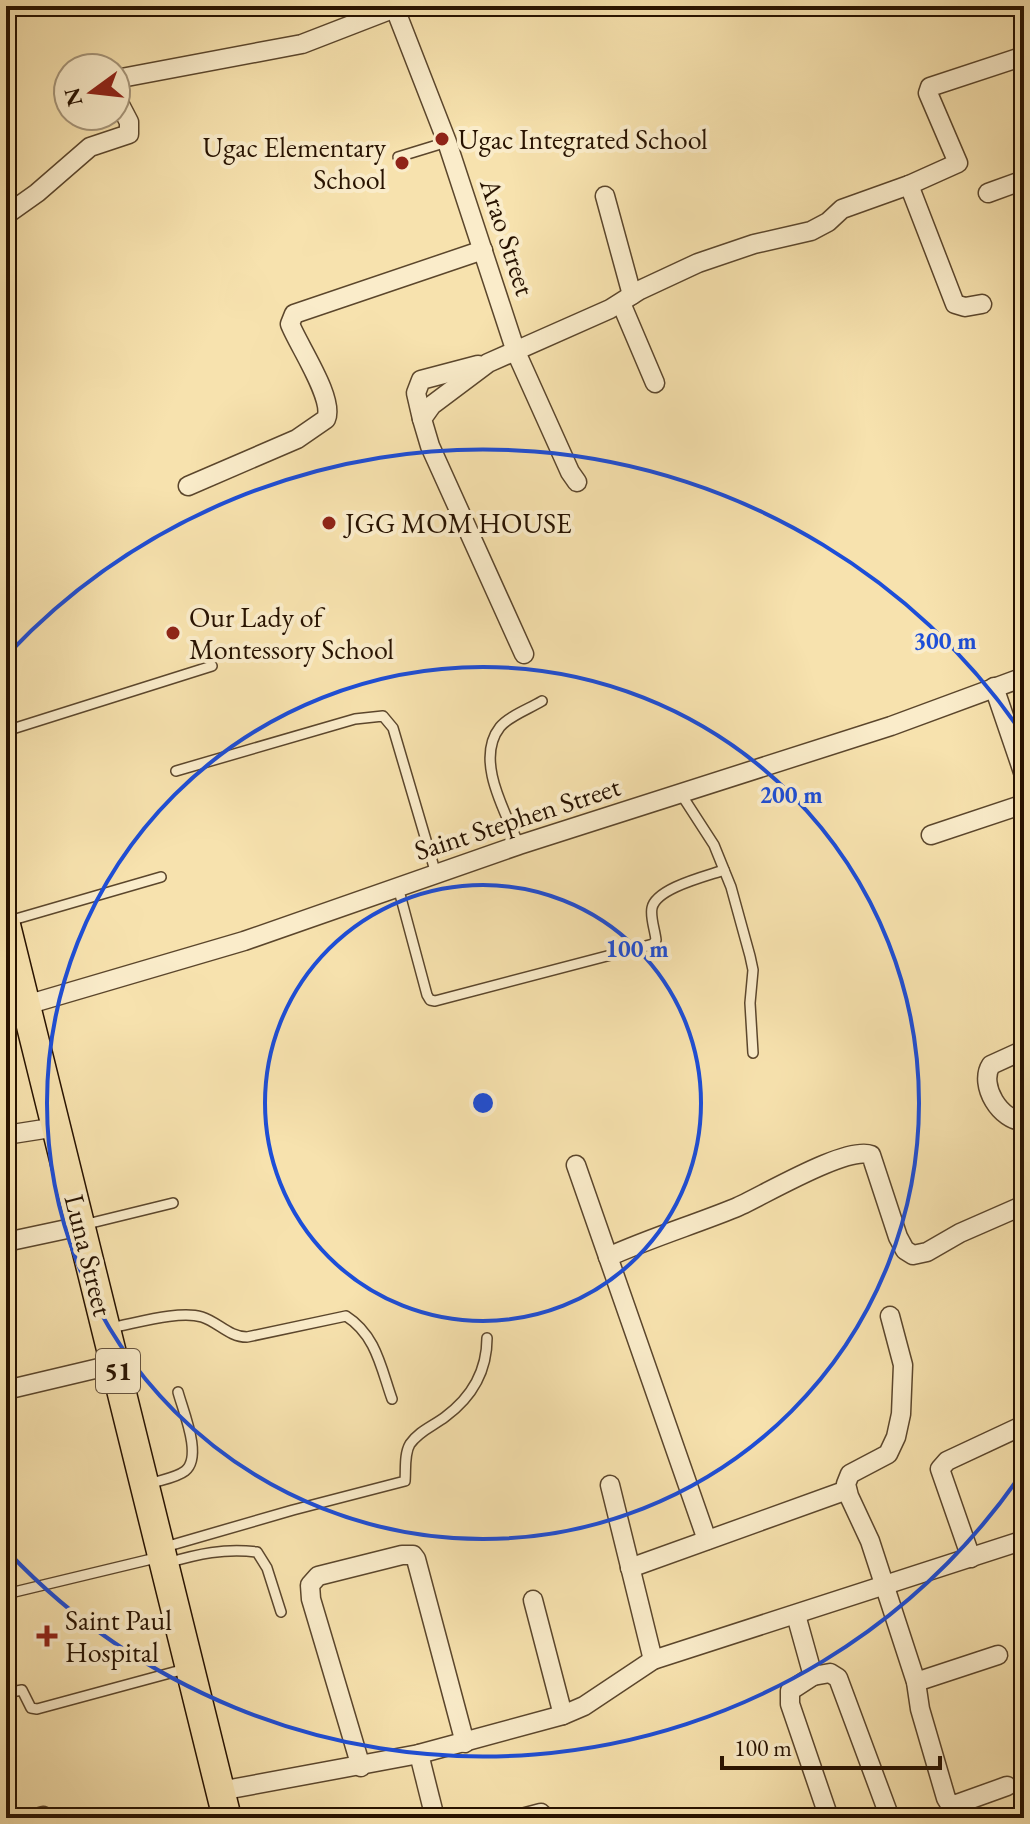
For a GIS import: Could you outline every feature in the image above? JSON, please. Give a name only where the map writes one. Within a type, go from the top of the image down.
[{"type":"main road","name":"Luna Street","points":[[6,923],[224,1805]]},
{"type":"street","points":[[132,76],[302,44],[395,7]]},
{"type":"street","name":"Arao Street","points":[[395,7],[447,142],[516,352],[577,482]]},
{"type":"street","points":[[524,654],[430,446],[416,393],[421,380],[488,363],[516,352],[724,253],[811,231],[828,222],[842,209],[958,163],[928,93],[930,87],[1024,56]]},
{"type":"street","points":[[6,215],[90,147],[129,132]]},
{"type":"street","points":[[988,193],[1024,180]]},
{"type":"street","points":[[909,185],[955,304],[965,307],[982,304]]},
{"type":"street","points":[[605,196],[626,299],[655,383]]},
{"type":"street","points":[[188,486],[297,439],[326,419],[329,414],[326,398],[290,324],[294,314],[483,250]]},
{"type":"street","points":[[422,419],[432,405],[488,363]]},
{"type":"street","name":"Saint Stephen Street","points":[[26,1005],[244,941],[519,845],[891,726],[1024,677]]},
{"type":"street","points":[[994,687],[1024,775]]},
{"type":"street","points":[[931,835],[1024,804]]},
{"type":"street","points":[[1024,1050],[991,1065],[986,1078],[1000,1109],[1011,1119],[1024,1121]]},
{"type":"street","points":[[6,1135],[57,1127]]},
{"type":"street","points":[[608,1257],[736,1207],[823,1165],[861,1153],[871,1155],[898,1237],[905,1250],[913,1255],[927,1252],[960,1233],[1024,1205]]},
{"type":"street","points":[[576,1165],[707,1540]]},
{"type":"street","points":[[6,1242],[81,1226]]},
{"type":"street","points":[[890,1316],[903,1365],[901,1414],[896,1437],[888,1454],[850,1474],[847,1490],[862,1521],[916,1682],[920,1709],[946,1798],[949,1803],[957,1804],[1007,1786]]},
{"type":"street","points":[[6,1390],[116,1364]]},
{"type":"street","points":[[971,1558],[940,1469],[947,1461],[1024,1425]]},
{"type":"street","points":[[610,1485],[653,1660]]},
{"type":"street","points":[[630,1568],[847,1490]]},
{"type":"street","points":[[224,1805],[563,1715],[593,1700],[653,1660],[1024,1540]]},
{"type":"street","points":[[361,1767],[311,1599],[310,1585],[318,1576],[402,1555],[413,1555],[416,1559],[465,1743]]},
{"type":"street","points":[[533,1600],[563,1715]]},
{"type":"street","points":[[796,1615],[813,1676]]},
{"type":"street","points":[[916,1682],[998,1655]]},
{"type":"street","points":[[829,1818],[789,1697],[794,1687],[813,1676],[830,1673],[838,1678],[890,1818]]},
{"type":"street","points":[[419,1754],[435,1818]]},
{"type":"lane","points":[[398,157],[447,142]]},
{"type":"lane","points":[[6,731],[212,666]]},
{"type":"lane","points":[[519,845],[493,778],[491,750],[501,726],[542,701]]},
{"type":"lane","points":[[176,771],[355,719],[383,716],[393,728],[436,874]]},
{"type":"lane","points":[[681,794],[714,845],[753,970],[750,1003],[753,1053]]},
{"type":"lane","points":[[398,887],[427,995],[435,1001],[653,944],[656,940],[651,911],[658,897],[724,870]]},
{"type":"lane","points":[[6,923],[161,877]]},
{"type":"lane","points":[[81,1226],[173,1203]]},
{"type":"lane","points":[[107,1328],[173,1316],[198,1316],[237,1337],[247,1337],[346,1316],[357,1322],[373,1343],[392,1399]]},
{"type":"lane","points":[[6,1594],[163,1556],[293,1510],[405,1481],[411,1443],[459,1405],[483,1374],[487,1338]]},
{"type":"lane","points":[[146,1485],[178,1475],[187,1470],[193,1460],[178,1392]]},
{"type":"lane","points":[[163,1556],[232,1549],[257,1552],[267,1568],[281,1612]]},
{"type":"lane","points":[[6,1693],[22,1690],[31,1708],[37,1709],[191,1667]]},
{"type":"place","name":"Ugac Integrated School","points":[[442,139]]},
{"type":"place","name":"Ugac Elementary School","points":[[402,163]]},
{"type":"place","name":"JGG MOM HOUSE","points":[[329,523]]},
{"type":"place","name":"Our Lady of Montessory School","points":[[173,633]]},
{"type":"place","name":"Saint Paul Hospital","points":[[47,1636]]}]
